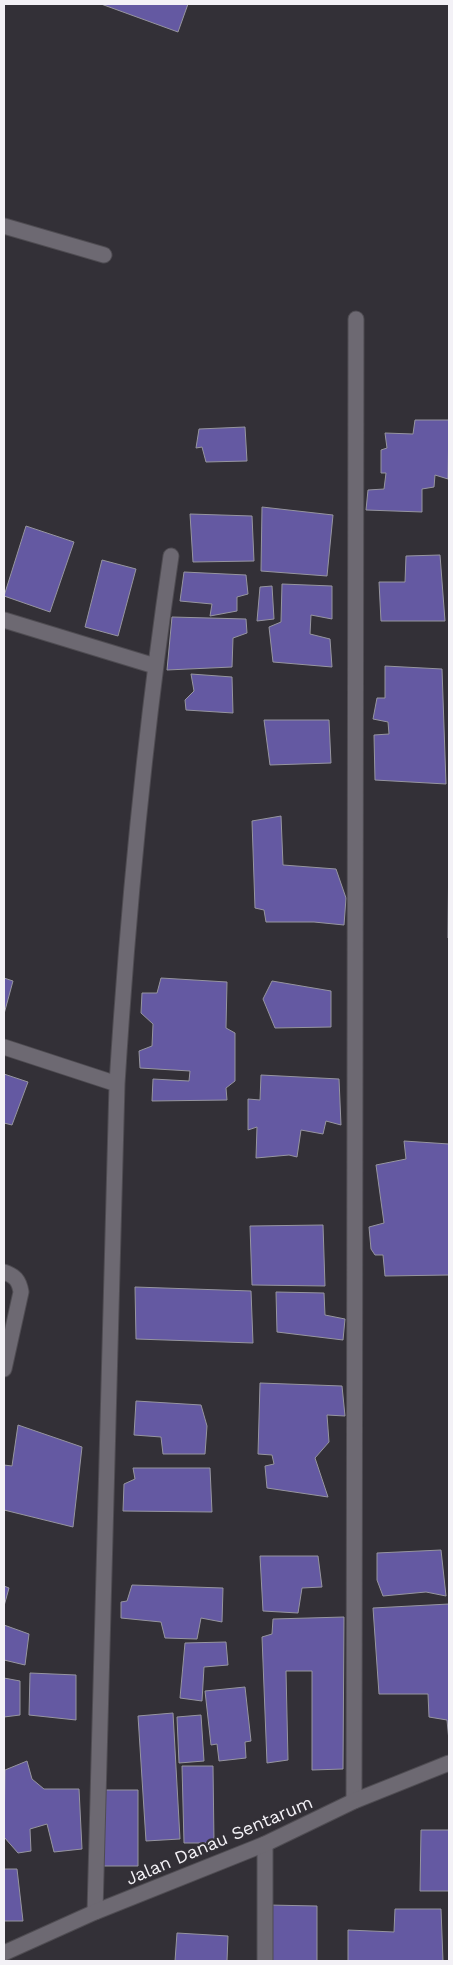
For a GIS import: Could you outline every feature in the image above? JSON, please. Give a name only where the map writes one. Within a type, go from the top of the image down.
[{"type":"street","points":[[4,226],[104,255]]},
{"type":"street","points":[[354,1801],[356,319]]},
{"type":"street","points":[[95,1912],[117,1084],[124,976],[155,666],[171,556]]},
{"type":"street","points":[[4,620],[155,666]]},
{"type":"street","points":[[4,1047],[117,1084]]},
{"type":"street","points":[[4,1272],[13,1275],[19,1281],[21,1292],[4,1369]]},
{"type":"street","name":"Jalan Danau Sentarum","points":[[4,1953],[95,1912],[265,1844],[354,1801],[449,1763]]},
{"type":"street","points":[[265,1844],[265,1961]]},
{"type":"building","points":[[101,4],[188,4],[178,32]]},
{"type":"building","points":[[415,420],[449,420],[448,479],[435,475],[434,487],[422,489],[422,512],[366,510],[368,490],[384,489],[386,473],[381,473],[381,450],[387,448],[385,433],[413,434]]},
{"type":"building","points":[[245,427],[247,461],[206,462],[202,447],[196,448],[199,429]]},
{"type":"building","points":[[262,507],[333,515],[327,576],[261,571]]},
{"type":"building","points":[[190,514],[252,516],[254,561],[193,562]]},
{"type":"building","points":[[26,526],[74,542],[50,612],[4,596]]},
{"type":"building","points":[[440,555],[445,621],[381,621],[379,582],[405,582],[406,556]]},
{"type":"building","points":[[102,560],[136,569],[118,636],[85,627]]},
{"type":"building","points":[[184,572],[246,575],[248,594],[237,597],[237,611],[210,616],[212,604],[180,601]]},
{"type":"building","points":[[282,584],[332,586],[332,619],[311,615],[310,634],[330,639],[332,667],[273,662],[269,627],[281,622]]},
{"type":"building","points":[[272,586],[274,619],[257,621],[260,587]]},
{"type":"building","points":[[172,617],[246,619],[247,633],[233,638],[232,667],[167,670]]},
{"type":"building","points":[[385,666],[442,669],[446,784],[375,780],[374,735],[389,734],[388,722],[373,719],[377,698],[385,698]]},
{"type":"building","points":[[191,674],[232,677],[233,713],[186,710],[185,700],[194,691]]},
{"type":"building","points":[[264,720],[329,720],[331,763],[270,765]]},
{"type":"building","points":[[281,816],[283,865],[336,869],[346,898],[344,925],[314,922],[266,922],[264,910],[255,908],[252,821]]},
{"type":"building","points":[[449,835],[449,938],[448,938]]},
{"type":"building","points":[[4,978],[13,981],[4,1014]]},
{"type":"building","points":[[161,978],[227,982],[226,1028],[235,1033],[235,1081],[226,1088],[227,1100],[152,1101],[153,1079],[189,1081],[190,1071],[140,1068],[139,1051],[152,1046],[153,1024],[141,1013],[142,993],[157,993]]},
{"type":"building","points":[[272,981],[331,991],[331,1027],[275,1028],[263,999]]},
{"type":"building","points":[[4,1074],[28,1082],[12,1125],[4,1123]]},
{"type":"building","points":[[261,1075],[339,1079],[341,1125],[326,1121],[323,1134],[301,1130],[297,1157],[289,1155],[256,1158],[257,1127],[248,1130],[248,1099],[260,1100]]},
{"type":"building","points":[[404,1141],[449,1144],[449,1275],[385,1276],[383,1255],[375,1255],[371,1249],[369,1227],[384,1223],[376,1165],[406,1159]]},
{"type":"building","points":[[323,1225],[325,1286],[252,1285],[250,1226]]},
{"type":"building","points":[[135,1287],[251,1291],[253,1343],[136,1339]]},
{"type":"building","points":[[276,1292],[324,1293],[325,1315],[345,1319],[343,1340],[277,1332]]},
{"type":"building","points":[[260,1383],[342,1386],[345,1416],[327,1415],[329,1442],[315,1458],[328,1497],[267,1488],[265,1466],[274,1464],[272,1455],[258,1454]]},
{"type":"building","points":[[136,1401],[201,1405],[207,1426],[205,1454],[163,1454],[161,1437],[134,1435]]},
{"type":"building","points":[[18,1425],[82,1447],[73,1527],[4,1510],[4,1465],[12,1466]]},
{"type":"building","points":[[133,1468],[210,1468],[212,1512],[123,1511],[124,1484],[135,1479]]},
{"type":"building","points":[[441,1550],[446,1596],[426,1592],[383,1596],[377,1580],[377,1553]]},
{"type":"building","points":[[260,1556],[318,1556],[322,1587],[302,1588],[298,1613],[263,1611]]},
{"type":"building","points":[[132,1585],[223,1588],[222,1622],[201,1618],[197,1639],[165,1638],[161,1622],[121,1618],[121,1602],[127,1601]]},
{"type":"building","points":[[4,1586],[9,1588],[4,1606]]},
{"type":"building","points":[[449,1604],[449,1741],[447,1720],[429,1717],[428,1694],[379,1694],[373,1608]]},
{"type":"building","points":[[344,1617],[343,1769],[312,1770],[312,1671],[286,1671],[288,1760],[267,1763],[262,1637],[272,1634],[273,1619]]},
{"type":"building","points":[[4,1625],[29,1634],[25,1665],[4,1660]]},
{"type":"building","points":[[226,1642],[228,1665],[204,1667],[202,1701],[180,1698],[185,1643]]},
{"type":"building","points":[[30,1673],[76,1675],[76,1720],[29,1715]]},
{"type":"building","points":[[4,1678],[20,1681],[20,1715],[4,1717]]},
{"type":"building","points":[[245,1687],[251,1741],[245,1742],[246,1758],[219,1761],[217,1744],[211,1745],[205,1691]]},
{"type":"building","points":[[173,1713],[180,1839],[146,1841],[138,1716]]},
{"type":"building","points":[[201,1715],[204,1761],[179,1763],[177,1717]]},
{"type":"building","points":[[27,1761],[32,1779],[44,1789],[79,1789],[82,1849],[54,1852],[47,1824],[30,1829],[31,1851],[18,1853],[4,1837],[5,1770]]},
{"type":"building","points":[[182,1766],[213,1766],[214,1843],[184,1843]]},
{"type":"building","points":[[103,1790],[138,1790],[138,1866],[103,1866]]},
{"type":"building","points":[[421,1830],[449,1830],[449,1891],[420,1891]]},
{"type":"building","points":[[4,1869],[17,1869],[23,1921],[4,1921]]},
{"type":"building","points":[[268,1905],[317,1906],[317,1961],[268,1961]]},
{"type":"building","points":[[395,1909],[441,1909],[443,1961],[348,1961],[348,1930],[394,1932]]},
{"type":"building","points":[[177,1933],[228,1936],[227,1961],[175,1961]]}]
